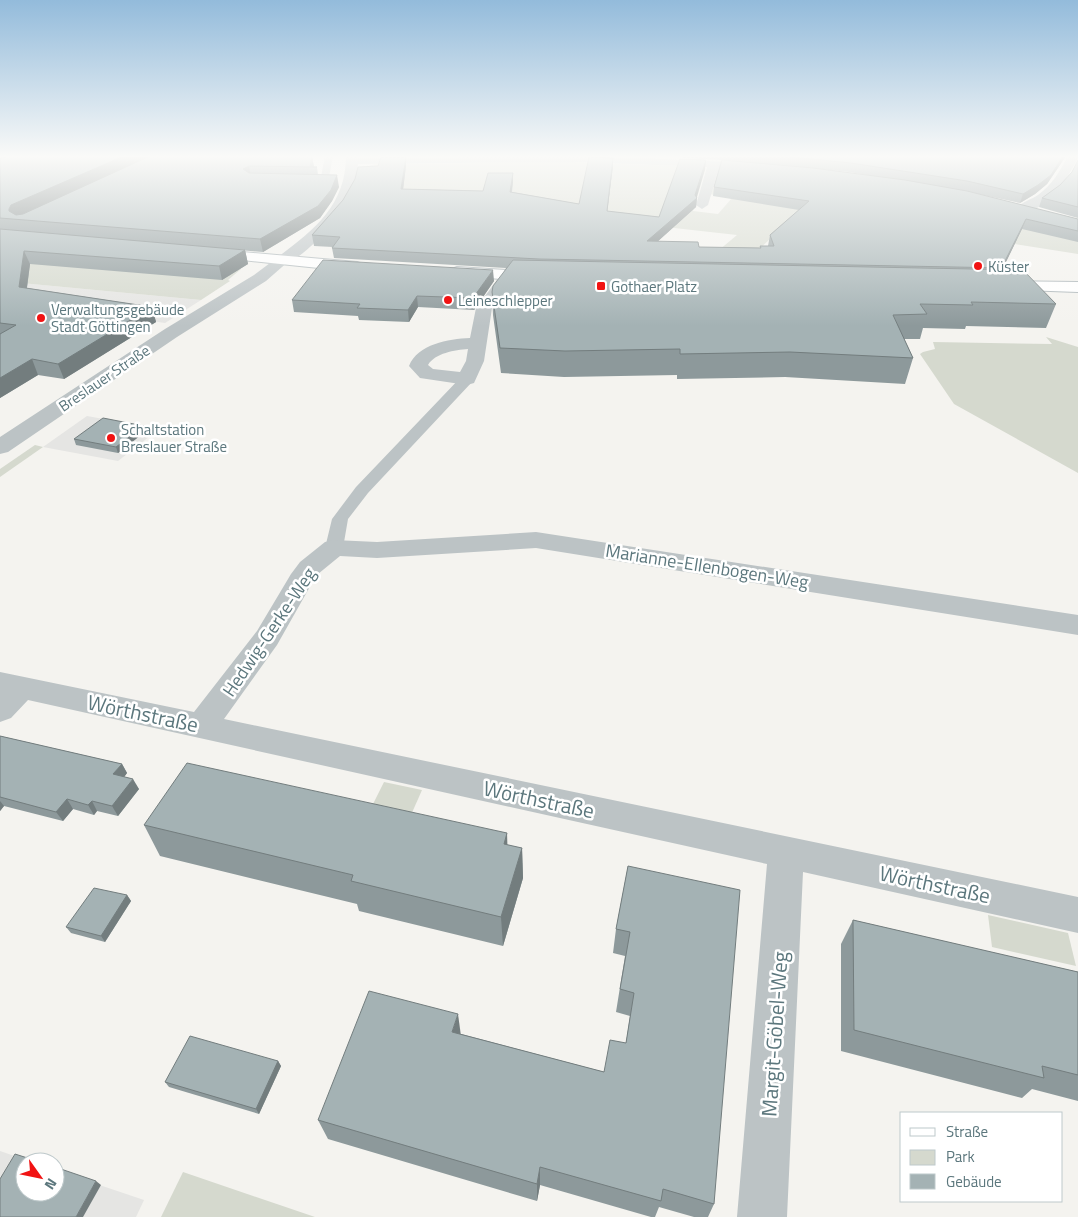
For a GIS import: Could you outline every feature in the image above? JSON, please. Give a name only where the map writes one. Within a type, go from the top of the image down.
[{"type":"main road","points":[[197,252],[371,267]]},
{"type":"main road","points":[[441,271],[557,278]]},
{"type":"main road","points":[[987,286],[1078,287]]},
{"type":"street","name":"Breslauer Straße","points":[[0,447],[171,333],[252,283],[304,244],[334,213]]},
{"type":"street","points":[[478,343],[458,343],[425,356],[418,363],[420,369],[427,374],[467,380],[475,361],[484,308],[508,275]]},
{"type":"street","name":"Marianne-Ellenbogen-Weg","points":[[334,548],[377,550],[536,540],[1078,625]]},
{"type":"street","name":"Hedwig-Gerke-Weg","points":[[201,726],[266,638],[300,580],[309,568],[334,548]]},
{"type":"street","points":[[0,710],[11,685]]},
{"type":"street","name":"Wörthstraße","points":[[11,685],[1078,915]]},
{"type":"street","name":"Margit-Göbel-Weg","points":[[762,1217],[786,852]]},
{"type":"lane","points":[[334,548],[340,519],[362,490],[467,380]]},
{"type":"shaded area","points":[[0,281],[201,300],[165,323],[101,313]]},
{"type":"shaded area","points":[[87,416],[159,429],[118,461],[43,447]]},
{"type":"shaded area","points":[[0,1151],[15,1156],[15,1202],[65,1202],[65,1173],[144,1200],[136,1217],[0,1217]]},
{"type":"green space","points":[[538,213],[986,213],[1078,229],[1078,254],[1015,244],[771,238],[738,269],[706,261],[737,235]]},
{"type":"green space","points":[[0,246],[227,265],[241,269],[228,280],[230,281],[201,300],[0,281]]},
{"type":"green space","points":[[1046,337],[1078,347],[1078,473],[954,404],[920,354],[935,349],[933,342],[1052,344]]},
{"type":"green space","points":[[35,445],[43,447],[0,477],[0,469]]},
{"type":"green space","points":[[384,782],[422,790],[411,815],[372,806]]},
{"type":"green space","points":[[988,915],[1068,933],[1076,966],[992,947]]},
{"type":"green space","points":[[183,1172],[315,1217],[161,1217]]},
{"type":"building","points":[[0,213],[12,213],[16,215],[26,213],[306,213],[260,239],[0,218]]},
{"type":"building","points":[[332,213],[623,213],[659,217],[661,213],[680,213],[647,241],[698,242],[699,247],[761,248],[760,246],[774,246],[770,235],[795,213],[1053,213],[1078,219],[1078,231],[1026,219],[1003,265],[1006,268],[539,259],[332,248],[340,237],[312,235]]},
{"type":"building","points":[[0,229],[245,250],[219,266],[24,251],[19,287],[152,307],[58,364],[32,359],[0,378],[0,334],[16,325],[0,323]]},
{"type":"building","points":[[323,260],[493,270],[473,298],[417,296],[408,310],[357,308],[360,304],[292,300]]},
{"type":"building","points":[[513,260],[1023,270],[1056,304],[971,302],[973,305],[920,304],[927,314],[893,315],[913,358],[790,352],[680,354],[680,349],[565,351],[500,348],[492,292],[493,286]]},
{"type":"building","name":"Schaltstation Breslauer Straße","points":[[103,418],[144,426],[116,447],[74,439]]},
{"type":"building","points":[[0,736],[122,764],[113,774],[133,779],[112,806],[92,801],[88,805],[67,799],[56,812],[0,797]]},
{"type":"building","points":[[187,763],[507,833],[504,844],[522,848],[501,917],[351,881],[353,875],[144,825]]},
{"type":"building","points":[[628,866],[740,890],[714,1204],[663,1189],[661,1201],[540,1167],[537,1184],[318,1120],[369,991],[458,1014],[452,1032],[604,1072],[610,1040],[626,1043],[634,993],[620,989],[630,932],[616,929]]},
{"type":"building","points":[[94,888],[127,895],[101,936],[66,927]]},
{"type":"building","points":[[853,920],[1078,972],[1078,1075],[1042,1066],[1044,1078],[854,1030]]},
{"type":"building","points":[[190,1036],[278,1061],[256,1109],[165,1082]]},
{"type":"building","points":[[15,1154],[15,1202],[65,1202],[65,1170],[96,1181],[76,1217],[0,1217],[0,1179]]},
{"type":"place","name":"Küster","points":[[978,266]]},
{"type":"place","name":"Gothaer Platz","points":[[601,286]]},
{"type":"place","name":"Leineschlepper","points":[[448,300]]},
{"type":"place","name":"Verwaltungsgebäude Stadt Göttingen","points":[[41,318]]},
{"type":"place","name":"Schaltstation Breslauer Straße","points":[[111,438]]}]
